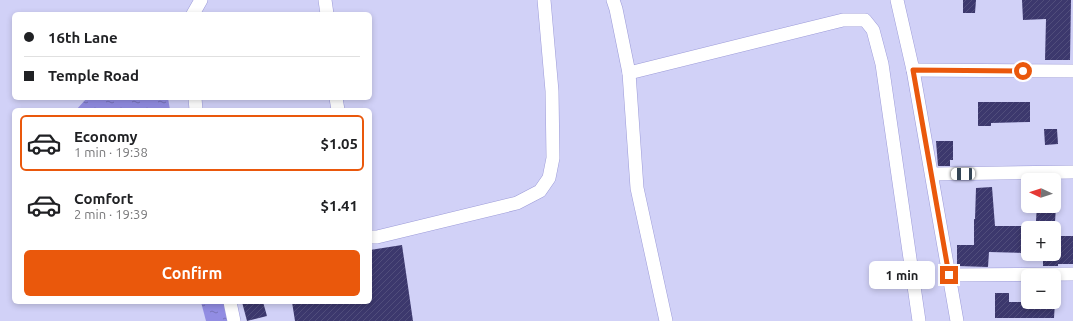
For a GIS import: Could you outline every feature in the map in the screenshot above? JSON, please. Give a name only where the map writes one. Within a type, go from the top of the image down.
[{"type":"street","points":[[194,12],[201,0]]},
{"type":"street","points":[[325,0],[327,12]]},
{"type":"street","points":[[372,237],[517,203],[540,191],[549,178],[553,158],[552,91],[544,0]]},
{"type":"street","points":[[613,0],[629,73],[637,188],[666,321]]},
{"type":"street","points":[[897,0],[913,70],[957,321]]},
{"type":"street","points":[[629,73],[843,20],[864,20],[873,30],[882,64],[919,321]]},
{"type":"street","points":[[913,70],[1073,71]]},
{"type":"street","points":[[932,174],[1073,172]]},
{"type":"street","points":[[949,275],[1073,274]]},
{"type":"street","points":[[230,304],[234,321]]},
{"type":"water","points":[[85,100],[168,100],[170,108],[78,108]]},
{"type":"water","points":[[202,304],[224,304],[228,321],[206,321]]},
{"type":"building","points":[[963,0],[976,0],[975,13],[963,13]]},
{"type":"building","points":[[1022,0],[1071,0],[1070,60],[1045,60],[1046,19],[1023,20]]},
{"type":"building","points":[[978,102],[1030,102],[1030,122],[991,123],[991,126],[978,126]]},
{"type":"building","points":[[1044,129],[1057,129],[1058,144],[1045,145]]},
{"type":"building","points":[[936,141],[953,141],[953,160],[950,160],[950,166],[938,166]]},
{"type":"building","points":[[992,187],[995,226],[1021,226],[1021,253],[989,252],[988,267],[957,266],[957,245],[974,245],[976,188]]},
{"type":"building","points":[[1037,213],[1056,213],[1055,221],[1036,221]]},
{"type":"building","points":[[1061,236],[1073,236],[1073,264],[1043,266],[1043,261],[1061,261]]},
{"type":"building","points":[[402,245],[413,321],[295,321],[292,304],[372,304],[372,250]]},
{"type":"building","points":[[995,293],[1009,293],[1009,302],[1021,302],[1021,309],[1055,309],[1054,318],[995,318]]},
{"type":"building","points":[[243,304],[264,304],[267,316],[247,321]]},
{"type":"route","points":[[949,275],[913,70],[1023,71]]}]
